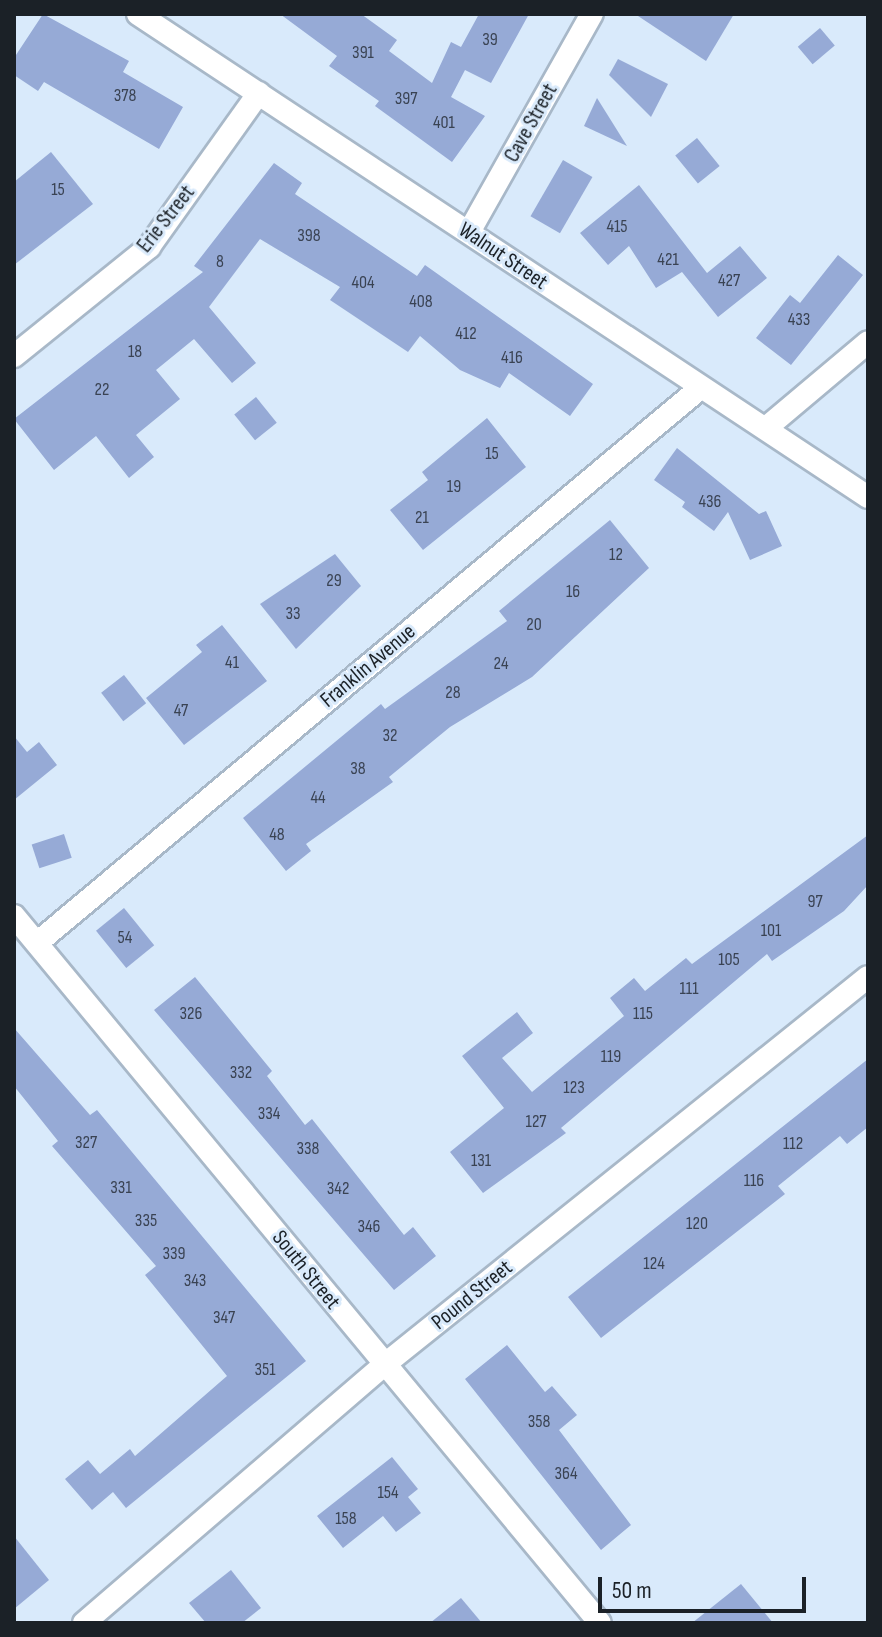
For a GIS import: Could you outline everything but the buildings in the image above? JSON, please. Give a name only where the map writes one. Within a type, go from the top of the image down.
[{"type":"street","name":"Walnut Street","points":[[138,14],[469,232],[699,389],[766,428],[868,497]]},
{"type":"street","name":"Cave Street","points":[[469,232],[592,14]]},
{"type":"street","name":"Erie Street","points":[[14,356],[149,247],[259,93]]},
{"type":"street","points":[[766,428],[868,342]]},
{"type":"street","name":"Franklin Avenue","points":[[37,943],[699,389]]},
{"type":"street","name":"South Street","points":[[14,916],[600,1623]]},
{"type":"street","name":"Pound Street","points":[[84,1623],[384,1365],[868,977]]}]
